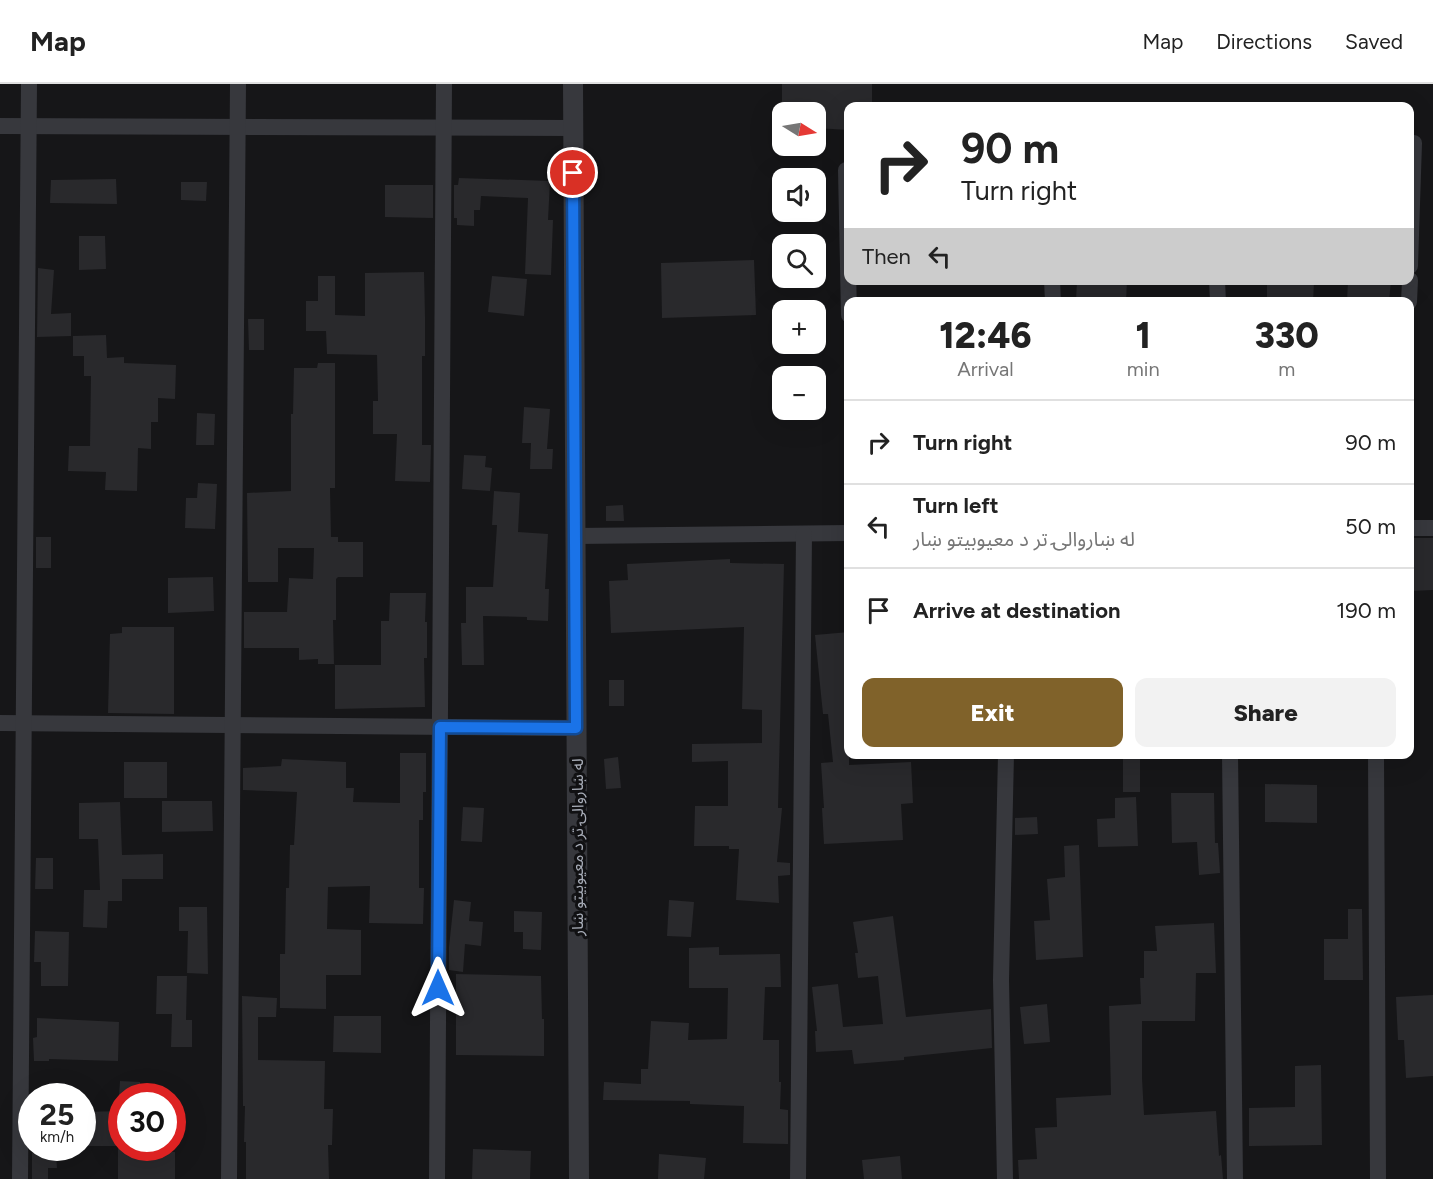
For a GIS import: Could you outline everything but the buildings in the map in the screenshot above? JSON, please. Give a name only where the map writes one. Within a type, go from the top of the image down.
[{"type":"street","points":[[20,1179],[29,84]]},
{"type":"street","points":[[229,1179],[238,84]]},
{"type":"street","points":[[437,1179],[444,84]]},
{"type":"street","name":"له ښاروالۍ تر د معیوبیتو ښار","points":[[573,84],[579,1179]]},
{"type":"street","points":[[0,126],[572,128]]},
{"type":"street","points":[[1414,528],[1433,528]]},
{"type":"street","points":[[575,536],[844,533]]},
{"type":"street","points":[[798,1179],[804,534]]},
{"type":"street","points":[[0,723],[576,728]]},
{"type":"street","points":[[1005,1179],[1001,980],[1006,759]]},
{"type":"street","points":[[1230,759],[1235,1179]]},
{"type":"street","points":[[1376,759],[1378,1179]]},
{"type":"route","points":[[438,988],[440,727],[576,728],[573,173]]}]
